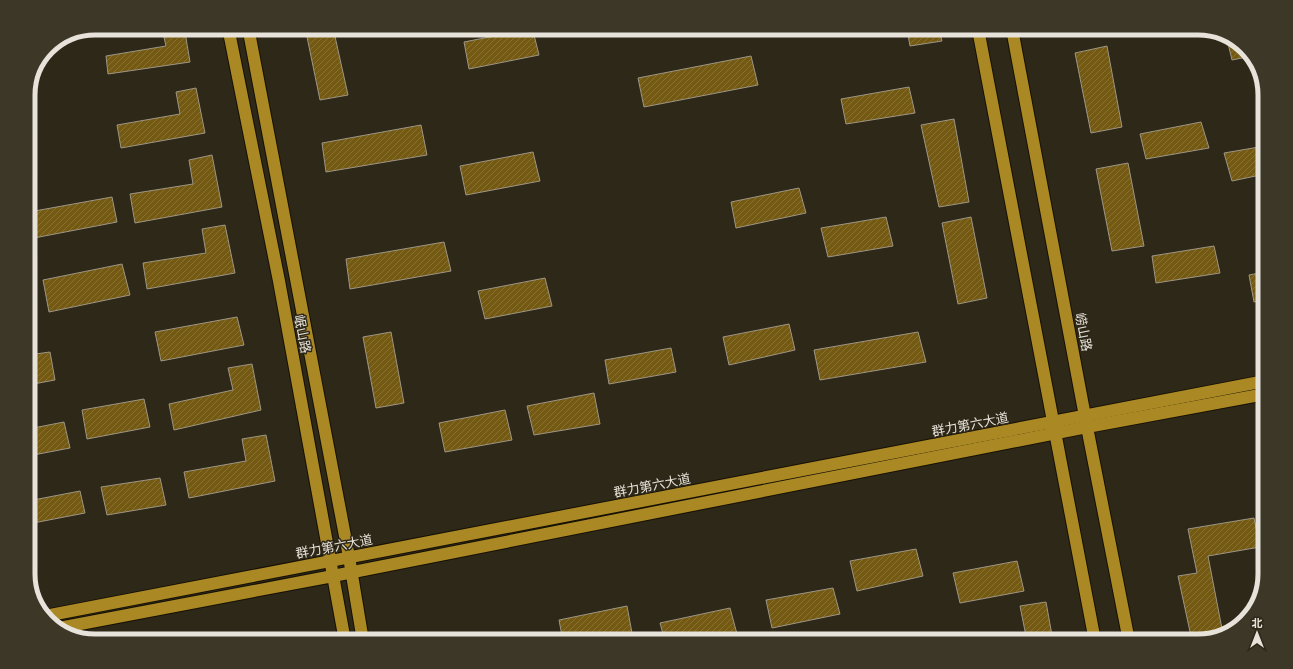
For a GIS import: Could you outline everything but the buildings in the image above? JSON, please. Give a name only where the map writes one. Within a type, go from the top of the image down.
[{"type":"main road","name":"岷山路","points":[[231,35],[280,289],[344,634]]},
{"type":"main road","name":"岷山路","points":[[249,35],[349,557],[362,634]]},
{"type":"main road","points":[[979,35],[1094,634]]},
{"type":"main road","name":"崂山路","points":[[1013,35],[1128,634]]},
{"type":"main road","name":"群力第六大道","points":[[66,627],[333,576],[1055,428],[1258,383]]},
{"type":"main road","name":"群力第六大道","points":[[1086,421],[1258,395]]},
{"type":"main road","name":"群力第六大道","points":[[51,615],[349,557],[1055,428]]}]
